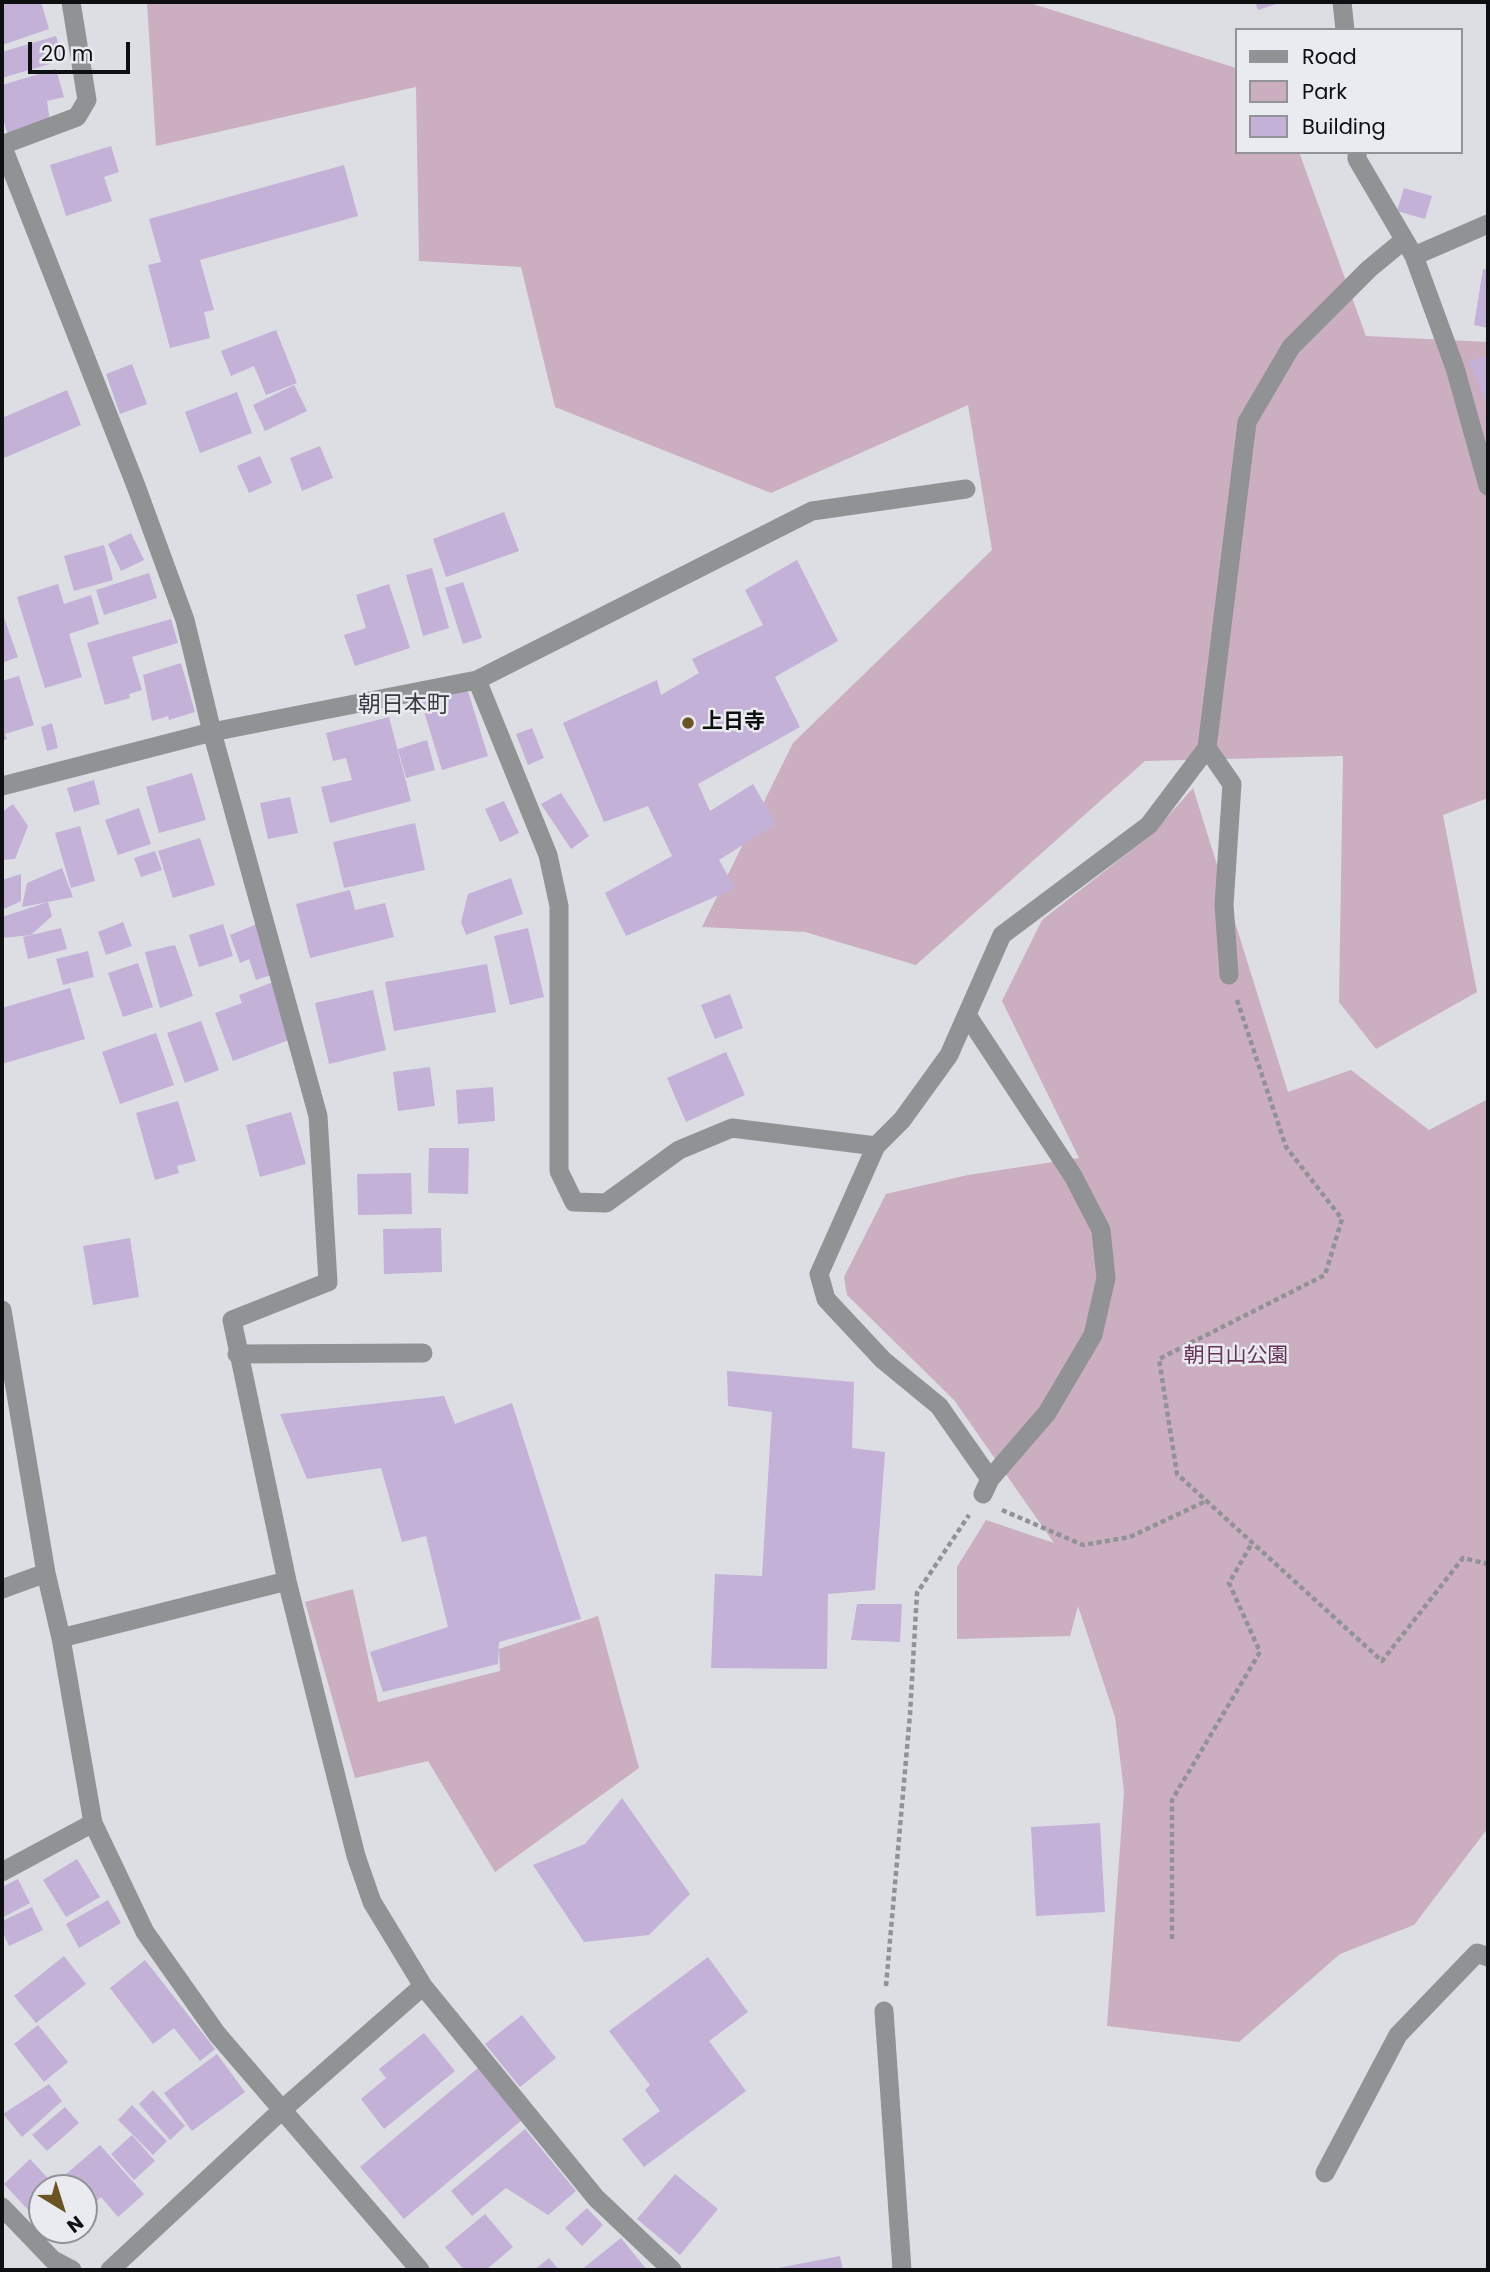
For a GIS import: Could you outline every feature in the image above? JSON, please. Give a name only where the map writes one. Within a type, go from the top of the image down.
[{"type":"street","points":[[71,2],[87,100],[77,117],[2,145],[181,608],[212,732],[318,1116],[328,1282],[232,1320],[237,1354],[287,1581],[356,1856],[372,1902],[423,1986],[596,2198],[672,2270]]},
{"type":"street","points":[[1342,2],[1345,28]]},
{"type":"street","points":[[1357,154],[1357,159],[1409,248],[1455,368],[1488,486]]},
{"type":"street","points":[[967,1015],[1073,1176],[1101,1230],[1106,1278],[1093,1335],[1047,1413],[987,1487],[939,1406],[883,1360],[826,1299],[820,1274],[876,1146],[902,1121],[949,1055],[1002,935],[1149,825],[1207,748],[1247,422],[1292,347],[1369,270],[1409,248],[1488,224]]},
{"type":"street","points":[[2,786],[212,732],[477,680],[813,511],[966,489]]},
{"type":"street","points":[[477,680],[548,855],[559,905],[559,1171],[574,1202],[606,1203],[679,1150],[732,1128],[876,1146]]},
{"type":"street","points":[[1207,748],[1232,784],[1224,905],[1229,975]]},
{"type":"street","points":[[2,1310],[46,1573],[61,1638],[93,1824],[145,1932],[217,2034],[420,2270]]},
{"type":"street","points":[[237,1354],[423,1353]]},
{"type":"street","points":[[2,1588],[46,1573]]},
{"type":"street","points":[[61,1638],[287,1581]]},
{"type":"street","points":[[2,1872],[93,1824]]},
{"type":"street","points":[[1325,2173],[1398,2035],[1477,1953],[1488,1957]]},
{"type":"street","points":[[110,2270],[283,2109],[423,1986]]},
{"type":"street","points":[[884,2011],[902,2270]]},
{"type":"street","points":[[2,2207],[53,2260],[72,2270]]},
{"type":"path","points":[[1229,975],[1286,1147],[1342,1219],[1325,1275],[1159,1359],[1177,1474],[1382,1661],[1463,1558],[1488,1564]]},
{"type":"path","points":[[987,1487],[991,1506],[1083,1545],[1130,1537],[1206,1501]]},
{"type":"path","points":[[884,2011],[909,1727],[917,1593],[987,1487]]},
{"type":"path","points":[[1172,1939],[1172,1800],[1259,1652],[1229,1583],[1252,1543]]},
{"type":"green space","points":[[147,2],[1027,2],[1234,67],[1234,154],[1300,154],[1366,336],[1488,342],[1488,798],[1443,815],[1477,992],[1376,1049],[1339,1002],[1343,756],[1145,761],[916,965],[805,932],[702,927],[793,743],[992,550],[968,405],[771,493],[555,407],[521,267],[419,261],[416,87],[156,146]]},
{"type":"green space","name":"朝日山公園","points":[[1193,788],[1288,1092],[1351,1070],[1429,1130],[1488,1099],[1488,1828],[1414,1925],[1340,1954],[1239,2042],[1107,2026],[1124,1792],[1115,1717],[1078,1606],[1070,1636],[957,1639],[957,1567],[986,1520],[1054,1543],[954,1400],[847,1295],[844,1277],[886,1194],[968,1175],[1079,1158],[1002,1001],[1042,920],[1152,834]]},
{"type":"green space","points":[[353,1589],[378,1702],[500,1671],[499,1649],[598,1616],[639,1768],[495,1872],[428,1761],[355,1778],[305,1602]]},
{"type":"building","points":[[2,2],[41,2],[49,29],[2,45]]},
{"type":"building","points":[[1255,2],[1283,2],[1258,10]]},
{"type":"building","points":[[56,36],[63,60],[2,78],[2,52]]},
{"type":"building","points":[[56,69],[64,97],[47,101],[50,122],[9,138],[2,116],[2,85]]},
{"type":"building","points":[[111,146],[119,172],[104,177],[112,201],[66,216],[50,165]]},
{"type":"building","points":[[344,165],[358,216],[200,260],[214,310],[204,312],[210,338],[170,348],[148,265],[161,262],[149,219]]},
{"type":"building","points":[[1404,188],[1432,196],[1425,219],[1397,211]]},
{"type":"building","points":[[1483,269],[1488,270],[1488,328],[1474,325]]},
{"type":"building","points":[[276,330],[297,383],[266,395],[254,366],[231,376],[221,351]]},
{"type":"building","points":[[1488,355],[1488,408],[1469,362]]},
{"type":"building","points":[[132,364],[147,404],[120,414],[106,374]]},
{"type":"building","points":[[294,385],[307,411],[265,431],[253,405]]},
{"type":"building","points":[[67,390],[81,425],[4,458],[2,418]]},
{"type":"building","points":[[237,392],[252,433],[200,453],[185,412]]},
{"type":"building","points":[[320,446],[333,478],[302,491],[290,458]]},
{"type":"building","points":[[260,456],[272,483],[249,493],[237,466]]},
{"type":"building","points":[[504,512],[519,551],[446,577],[433,539]]},
{"type":"building","points":[[131,533],[144,560],[121,571],[108,544]]},
{"type":"building","points":[[104,545],[113,580],[74,591],[64,556]]},
{"type":"building","points":[[797,560],[838,641],[775,677],[800,727],[698,784],[710,811],[753,784],[776,824],[719,860],[735,888],[626,936],[605,893],[672,856],[648,806],[604,822],[563,723],[657,680],[661,695],[699,673],[692,659],[763,625],[745,590]]},
{"type":"building","points":[[432,568],[449,628],[423,636],[406,575]]},
{"type":"building","points":[[149,573],[157,598],[104,615],[96,590]]},
{"type":"building","points":[[463,582],[482,638],[463,644],[445,588]]},
{"type":"building","points":[[58,584],[64,604],[91,595],[99,624],[69,634],[82,677],[45,688],[17,597]]},
{"type":"building","points":[[389,584],[410,648],[355,666],[344,635],[366,628],[356,595]]},
{"type":"building","points":[[2,612],[18,657],[2,663]]},
{"type":"building","points":[[171,619],[178,643],[132,657],[142,690],[129,694],[130,698],[105,705],[87,643]]},
{"type":"building","points":[[181,663],[195,712],[169,720],[168,716],[152,721],[143,675]]},
{"type":"building","points":[[19,676],[34,725],[5,734],[7,739],[2,741],[2,681]]},
{"type":"building","points":[[467,688],[488,756],[442,770],[421,702]]},
{"type":"building","points":[[389,717],[411,801],[330,823],[321,787],[352,780],[346,758],[333,761],[326,733]]},
{"type":"building","points":[[52,723],[58,748],[47,751],[41,727]]},
{"type":"building","points":[[532,728],[544,758],[528,765],[516,734]]},
{"type":"building","points":[[427,740],[435,770],[406,778],[398,749]]},
{"type":"building","points":[[192,773],[206,820],[159,833],[146,787]]},
{"type":"building","points":[[94,780],[100,804],[74,812],[67,788]]},
{"type":"building","points":[[561,793],[589,836],[571,849],[541,804]]},
{"type":"building","points":[[290,797],[298,833],[268,839],[260,803]]},
{"type":"building","points":[[504,801],[519,833],[500,842],[485,809]]},
{"type":"building","points":[[13,804],[28,826],[15,859],[2,860],[2,812]]},
{"type":"building","points":[[139,808],[151,844],[118,855],[105,820]]},
{"type":"building","points":[[415,823],[425,870],[344,888],[333,842]]},
{"type":"building","points":[[80,826],[95,881],[71,888],[55,833]]},
{"type":"building","points":[[200,838],[215,885],[173,898],[158,851]]},
{"type":"building","points":[[155,851],[162,870],[141,877],[134,858]]},
{"type":"building","points":[[62,868],[73,897],[22,907],[27,883]]},
{"type":"building","points":[[21,874],[21,901],[2,910],[2,880]]},
{"type":"building","points":[[511,878],[523,914],[466,935],[461,922],[468,894]]},
{"type":"building","points":[[350,890],[355,910],[385,903],[394,937],[310,958],[296,904]]},
{"type":"building","points":[[48,902],[52,916],[31,935],[2,938],[2,917]]},
{"type":"building","points":[[123,922],[132,946],[106,955],[98,932]]},
{"type":"building","points":[[223,924],[233,956],[199,967],[189,935]]},
{"type":"building","points":[[257,924],[274,974],[256,980],[249,959],[240,963],[230,935]]},
{"type":"building","points":[[61,928],[67,949],[28,959],[23,937]]},
{"type":"building","points":[[528,928],[544,997],[510,1005],[494,936]]},
{"type":"building","points":[[175,945],[193,996],[160,1008],[145,952]]},
{"type":"building","points":[[88,951],[94,977],[63,985],[56,959]]},
{"type":"building","points":[[138,963],[153,1007],[123,1017],[108,973]]},
{"type":"building","points":[[487,964],[496,1012],[394,1031],[385,982]]},
{"type":"building","points":[[273,982],[294,1038],[233,1061],[215,1013],[242,1003],[239,995]]},
{"type":"building","points":[[70,988],[85,1039],[2,1064],[2,1008]]},
{"type":"building","points":[[373,990],[386,1050],[329,1064],[315,1003]]},
{"type":"building","points":[[730,994],[743,1028],[715,1039],[701,1005]]},
{"type":"building","points":[[201,1021],[219,1070],[185,1083],[167,1033]]},
{"type":"building","points":[[156,1033],[174,1085],[120,1104],[102,1052]]},
{"type":"building","points":[[726,1052],[745,1095],[686,1122],[667,1078]]},
{"type":"building","points":[[430,1067],[435,1106],[398,1111],[393,1072]]},
{"type":"building","points":[[493,1087],[495,1121],[458,1124],[456,1090]]},
{"type":"building","points":[[178,1101],[196,1161],[177,1166],[179,1173],[155,1180],[136,1113]]},
{"type":"building","points":[[291,1112],[306,1164],[260,1177],[246,1125]]},
{"type":"building","points":[[429,1148],[469,1148],[468,1194],[428,1193]]},
{"type":"building","points":[[411,1173],[412,1214],[358,1215],[357,1174]]},
{"type":"building","points":[[441,1228],[442,1272],[384,1274],[383,1229]]},
{"type":"building","points":[[130,1238],[139,1297],[93,1305],[83,1246]]},
{"type":"building","points":[[727,1371],[854,1382],[852,1448],[885,1452],[875,1590],[828,1594],[827,1669],[711,1668],[715,1574],[762,1576],[772,1412],[728,1406]]},
{"type":"building","points":[[444,1396],[455,1424],[512,1403],[581,1619],[499,1642],[498,1664],[383,1692],[370,1652],[448,1627],[426,1536],[402,1542],[381,1468],[307,1479],[280,1414]]},
{"type":"building","points":[[857,1604],[902,1604],[900,1642],[851,1640]]},
{"type":"building","points":[[622,1798],[690,1894],[649,1935],[584,1942],[533,1865],[585,1844]]},
{"type":"building","points":[[1100,1823],[1105,1912],[1036,1916],[1031,1827]]},
{"type":"building","points":[[77,1859],[100,1897],[66,1917],[43,1880]]},
{"type":"building","points":[[18,1879],[30,1903],[2,1918],[2,1887]]},
{"type":"building","points":[[108,1900],[121,1923],[79,1948],[66,1924]]},
{"type":"building","points":[[32,1907],[43,1930],[9,1946],[2,1930],[2,1921]]},
{"type":"building","points":[[64,1956],[86,1984],[36,2023],[14,1996]]},
{"type":"building","points":[[708,1957],[748,2012],[709,2041],[746,2091],[644,2167],[622,2139],[660,2111],[645,2090],[650,2085],[609,2031]]},
{"type":"building","points":[[145,1960],[215,2049],[200,2061],[174,2028],[153,2044],[110,1988]]},
{"type":"building","points":[[522,2015],[556,2058],[520,2087],[485,2044]]},
{"type":"building","points":[[38,2025],[68,2062],[44,2082],[14,2044]]},
{"type":"building","points":[[424,2033],[455,2071],[384,2129],[361,2099],[386,2078],[379,2069]]},
{"type":"building","points":[[217,2054],[245,2092],[192,2131],[164,2093]]},
{"type":"building","points":[[478,2068],[522,2120],[404,2219],[360,2167]]},
{"type":"building","points":[[49,2084],[62,2101],[22,2137],[3,2114]]},
{"type":"building","points":[[153,2090],[185,2126],[170,2140],[139,2104]]},
{"type":"building","points":[[132,2105],[167,2141],[153,2155],[118,2120]]},
{"type":"building","points":[[65,2107],[79,2123],[47,2151],[32,2135]]},
{"type":"building","points":[[525,2129],[576,2191],[548,2215],[506,2188],[472,2216],[451,2191]]},
{"type":"building","points":[[132,2135],[155,2161],[134,2180],[111,2154]]},
{"type":"building","points":[[100,2145],[144,2194],[118,2217],[101,2197],[98,2199],[98,2174],[66,2174]]},
{"type":"building","points":[[30,2159],[44,2174],[28,2174],[28,2210],[4,2184]]},
{"type":"building","points":[[675,2174],[718,2209],[680,2255],[637,2219]]},
{"type":"building","points":[[587,2208],[603,2225],[582,2246],[565,2228]]},
{"type":"building","points":[[485,2214],[513,2247],[486,2270],[464,2270],[445,2247]]},
{"type":"building","points":[[621,2238],[647,2270],[581,2270]]},
{"type":"building","points":[[840,2256],[843,2270],[778,2270],[778,2268]]},
{"type":"building","points":[[549,2258],[559,2270],[534,2270]]},
{"type":"place","name":"上日寺","points":[[688,723]]},
{"type":"district","name":"朝日本町","points":[[404,706]]}]
